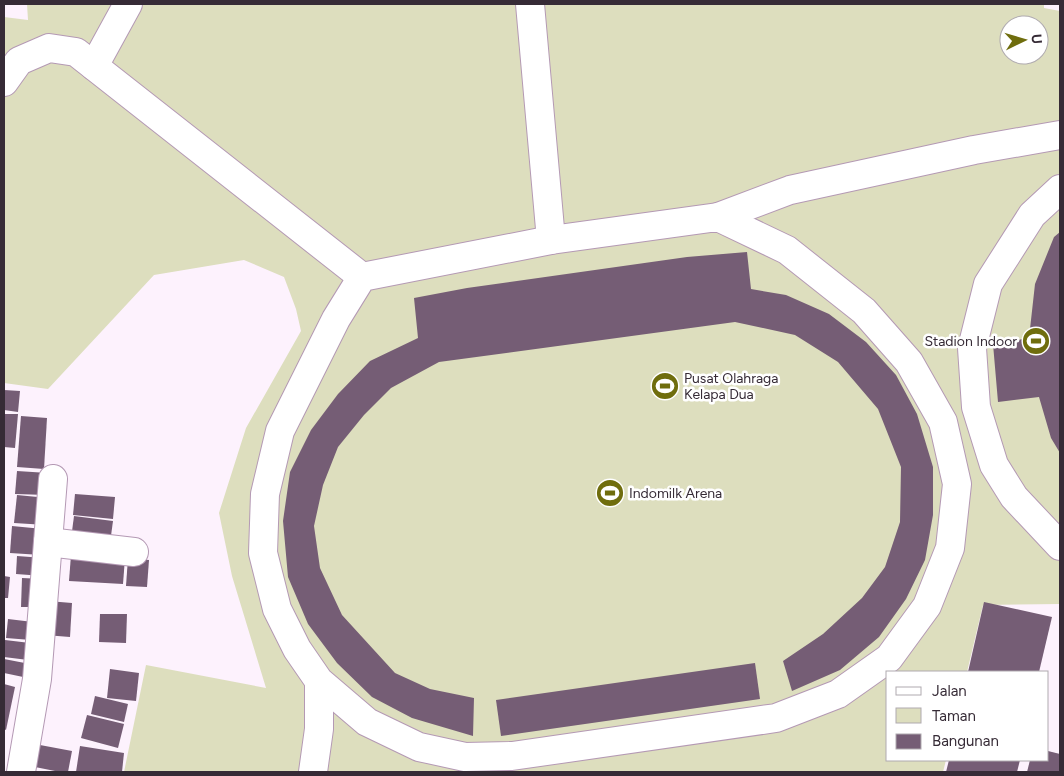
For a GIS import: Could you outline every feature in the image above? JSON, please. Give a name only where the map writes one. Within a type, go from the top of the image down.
[{"type":"street","points":[[94,66],[128,4]]},
{"type":"street","points":[[530,4],[551,240]]},
{"type":"street","points":[[4,82],[19,61],[49,48],[76,52],[362,277]]},
{"type":"street","points":[[718,217],[787,250],[864,312],[909,362],[943,422],[957,484],[950,548],[927,606],[889,658],[838,694],[776,718],[512,756],[465,757],[420,747],[367,722],[319,681],[297,650],[277,609],[263,554],[265,494],[280,432],[336,319],[362,277],[551,240],[718,217],[790,190],[974,150],[1060,135]]},
{"type":"street","points":[[1060,189],[1032,215],[988,284],[972,348],[976,407],[994,465],[1014,497],[1060,546]]},
{"type":"street","points":[[15,771],[37,679],[53,479]]},
{"type":"street","points":[[48,542],[134,552]]},
{"type":"street","points":[[313,772],[319,729],[319,681]]},
{"type":"green space","name":"Pusat Olahraga Kelapa Dua","points":[[27,4],[1044,4],[1044,8],[1060,11],[1060,604],[983,605],[967,671],[886,671],[886,761],[946,761],[943,772],[124,772],[146,665],[266,688],[232,576],[219,513],[246,428],[301,331],[296,309],[284,277],[244,260],[154,275],[48,389],[4,383],[4,17],[28,20]]},
{"type":"building","name":"Stadion Indoor","points":[[1060,232],[1060,453],[1051,438],[1039,397],[998,402],[993,344],[1029,338],[1035,284],[1054,237]]},
{"type":"building","points":[[747,252],[751,289],[786,295],[829,314],[866,342],[896,375],[917,414],[933,467],[933,515],[925,560],[906,599],[879,637],[840,670],[792,691],[783,661],[823,634],[862,598],[885,567],[900,522],[901,467],[878,409],[838,362],[795,335],[735,322],[439,362],[391,388],[364,415],[338,447],[323,485],[314,526],[320,568],[342,615],[395,673],[430,689],[474,698],[473,736],[412,718],[372,697],[337,663],[308,624],[288,577],[283,521],[290,472],[311,430],[338,394],[370,361],[418,338],[414,298],[467,288],[687,257]]},
{"type":"building","points":[[4,390],[20,391],[18,412],[4,410]]},
{"type":"building","points":[[4,414],[18,414],[15,448],[4,447]]},
{"type":"building","points":[[21,416],[47,418],[44,469],[17,467]]},
{"type":"building","points":[[17,471],[48,473],[47,495],[15,494]]},
{"type":"building","points":[[75,494],[115,497],[113,519],[73,515]]},
{"type":"building","points":[[17,495],[48,498],[46,525],[14,523]]},
{"type":"building","points":[[74,516],[113,521],[110,543],[71,539]]},
{"type":"building","points":[[12,526],[43,529],[41,555],[10,553]]},
{"type":"building","points":[[71,555],[125,558],[123,584],[69,581]]},
{"type":"building","points":[[17,556],[44,558],[43,576],[16,574]]},
{"type":"building","points":[[128,558],[149,560],[147,587],[126,586]]},
{"type":"building","points":[[4,576],[10,577],[8,598],[4,598]]},
{"type":"building","points":[[22,578],[43,579],[42,607],[21,607]]},
{"type":"building","points":[[48,601],[72,603],[70,637],[45,635]]},
{"type":"building","points":[[984,602],[1052,617],[1039,671],[968,671]]},
{"type":"building","points":[[100,614],[127,614],[126,643],[99,642]]},
{"type":"building","points":[[8,619],[33,622],[31,640],[6,638]]},
{"type":"building","points":[[5,640],[30,643],[28,660],[4,657]]},
{"type":"building","points":[[4,659],[30,664],[28,678],[4,673]]},
{"type":"building","points":[[755,663],[760,699],[501,736],[496,700]]},
{"type":"building","points":[[110,669],[139,673],[136,701],[107,698]]},
{"type":"building","points":[[4,684],[15,687],[6,730],[4,729]]},
{"type":"building","points":[[95,696],[128,704],[124,722],[91,714]]},
{"type":"building","points":[[87,715],[124,724],[118,748],[81,738]]},
{"type":"building","points":[[40,745],[72,751],[68,772],[35,767]]},
{"type":"building","points":[[80,746],[124,753],[122,772],[76,772]]},
{"type":"building","points":[[1049,751],[1060,754],[1060,772],[1027,772],[1030,761],[1049,761]]},
{"type":"building","points":[[949,761],[1020,761],[1017,772],[946,772]]},
{"type":"place","name":"Stadion Indoor","points":[[1036,341]]},
{"type":"place","name":"Pusat Olahraga Kelapa Dua","points":[[665,386]]},
{"type":"place","name":"Indomilk Arena","points":[[610,493]]}]
